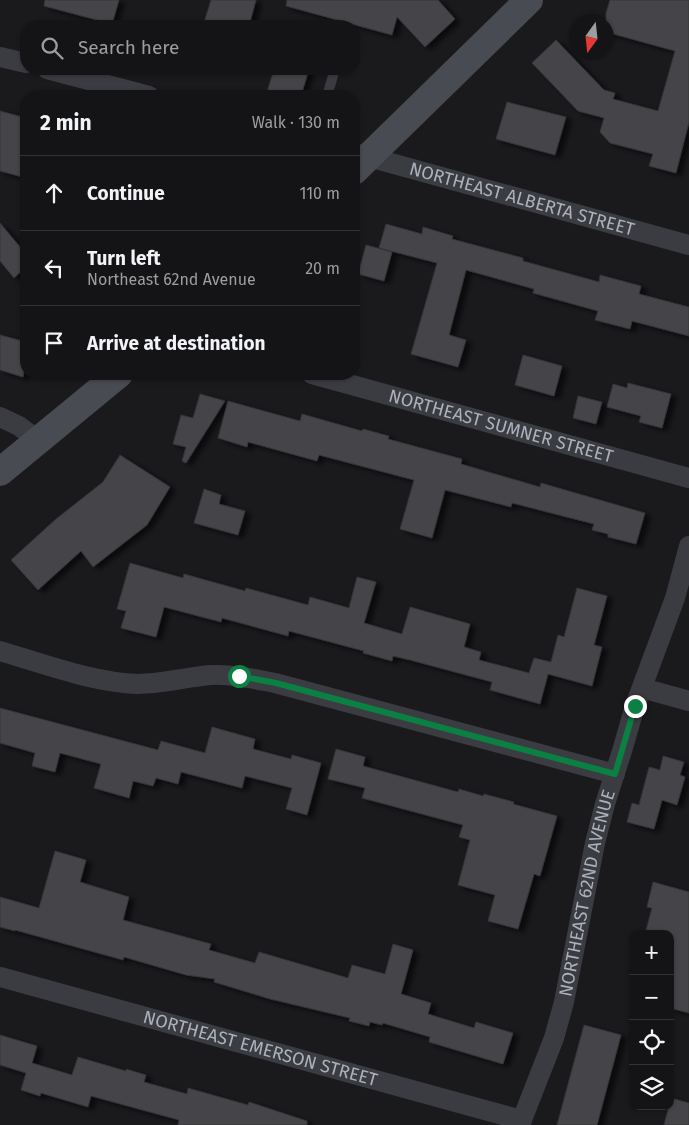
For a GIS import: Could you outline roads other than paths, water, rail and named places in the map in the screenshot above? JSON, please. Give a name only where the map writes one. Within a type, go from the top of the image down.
[{"type":"main road","points":[[360,159],[529,0]]},
{"type":"main road","points":[[0,472],[112,380]]},
{"type":"street","points":[[0,56],[20,61]]},
{"type":"street","points":[[69,75],[126,90]]},
{"type":"street","name":"NORTHEAST ALBERTA STREET","points":[[360,160],[689,245]]},
{"type":"street","name":"NORTHEAST SUMNER STREET","points":[[334,380],[689,478]]},
{"type":"street","points":[[0,417],[19,426],[38,441]]},
{"type":"street","name":"NORTHEAST 62ND AVENUE","points":[[521,1122],[551,1045],[564,1002],[595,843],[605,804],[642,688],[675,598],[689,546]]},
{"type":"street","points":[[0,651],[114,682],[141,684],[212,675],[239,676],[276,683],[615,774]]},
{"type":"street","points":[[642,688],[689,701]]},
{"type":"street","name":"NORTHEAST EMERSON STREET","points":[[0,978],[521,1122]]},
{"type":"lane","points":[[329,90],[334,75]]}]
